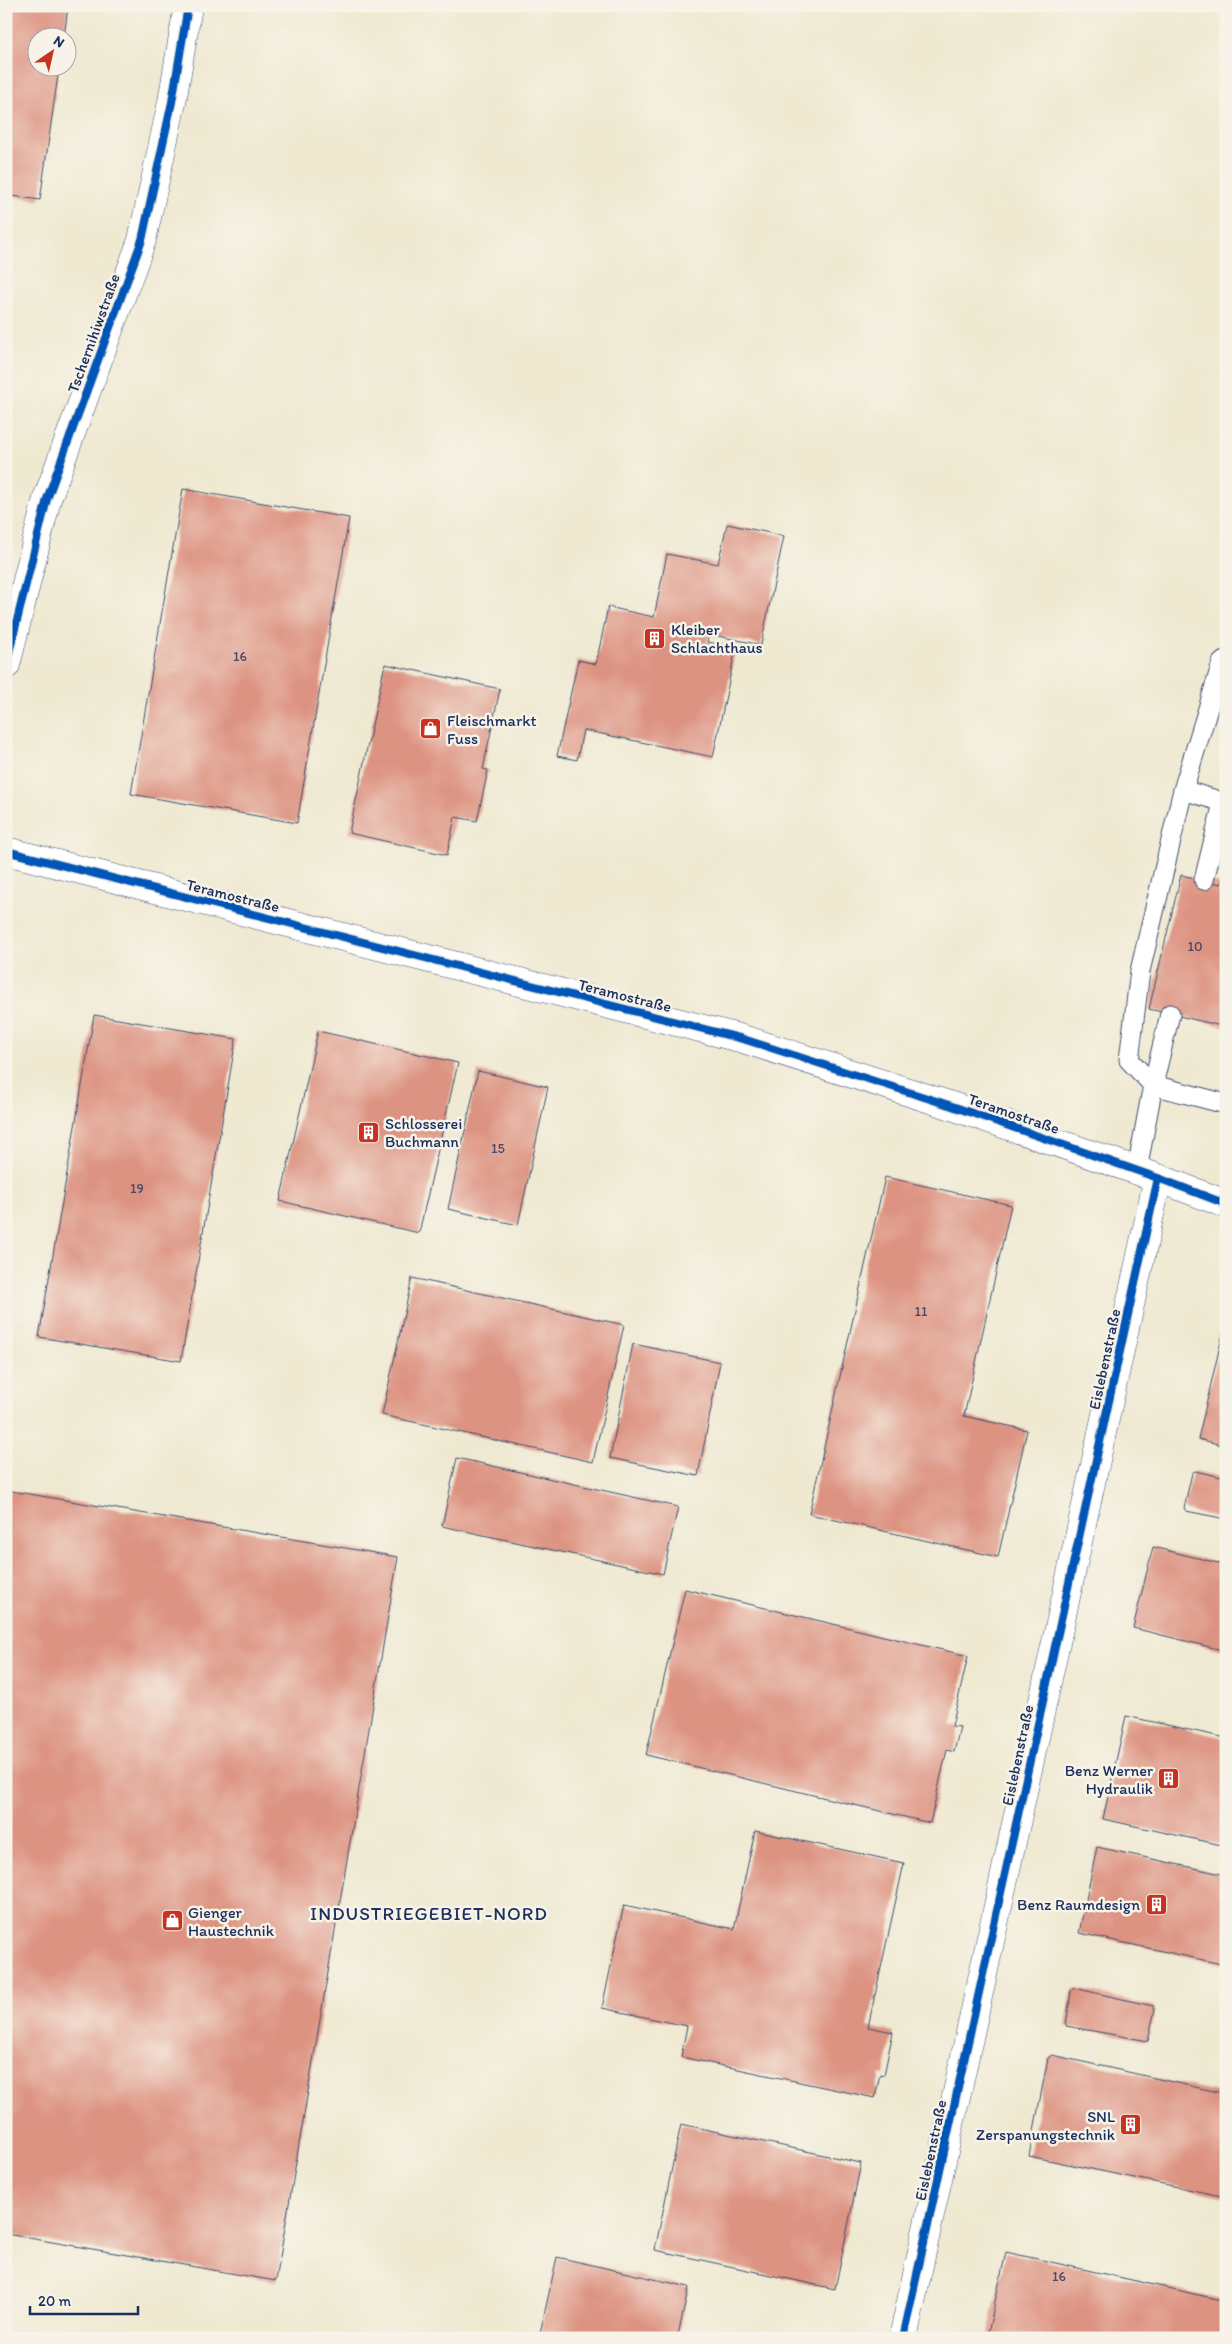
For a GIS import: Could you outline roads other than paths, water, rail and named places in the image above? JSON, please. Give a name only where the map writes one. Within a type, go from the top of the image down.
[{"type":"street","name":"Tschernihiwstraße","points":[[6,664],[46,499],[142,240],[172,102],[188,6]]},
{"type":"street","name":"Teramostraße","points":[[6,851],[743,1039],[952,1106],[1147,1174],[1226,1204]]},
{"type":"street","name":"Eislebenstraße","points":[[903,2338],[1147,1174]]},
{"type":"lane","points":[[1226,660],[1222,663],[1183,790],[1140,971],[1130,1060],[1153,1085],[1226,1104]]},
{"type":"lane","points":[[1183,790],[1224,803],[1204,880]]},
{"type":"lane","points":[[1147,1174],[1153,1085],[1170,1014]]},
{"type":"place","name":"Kleiber Schlachthaus","points":[[655,638]]},
{"type":"place","name":"Fleischmarkt Fuss","points":[[431,729]]},
{"type":"place","name":"Schlosserei Buchmann","points":[[369,1132]]},
{"type":"place","name":"Benz Werner Hydraulik","points":[[1169,1779]]},
{"type":"place","name":"Benz Raumdesign","points":[[1156,1904]]},
{"type":"place","name":"Gienger Haustechnik","points":[[172,1921]]},
{"type":"place","name":"SNL Zerspanungstechnik","points":[[1131,2125]]},
{"type":"district","name":"INDUSTRIEGEBIET-NORD","points":[[429,1913]]}]
